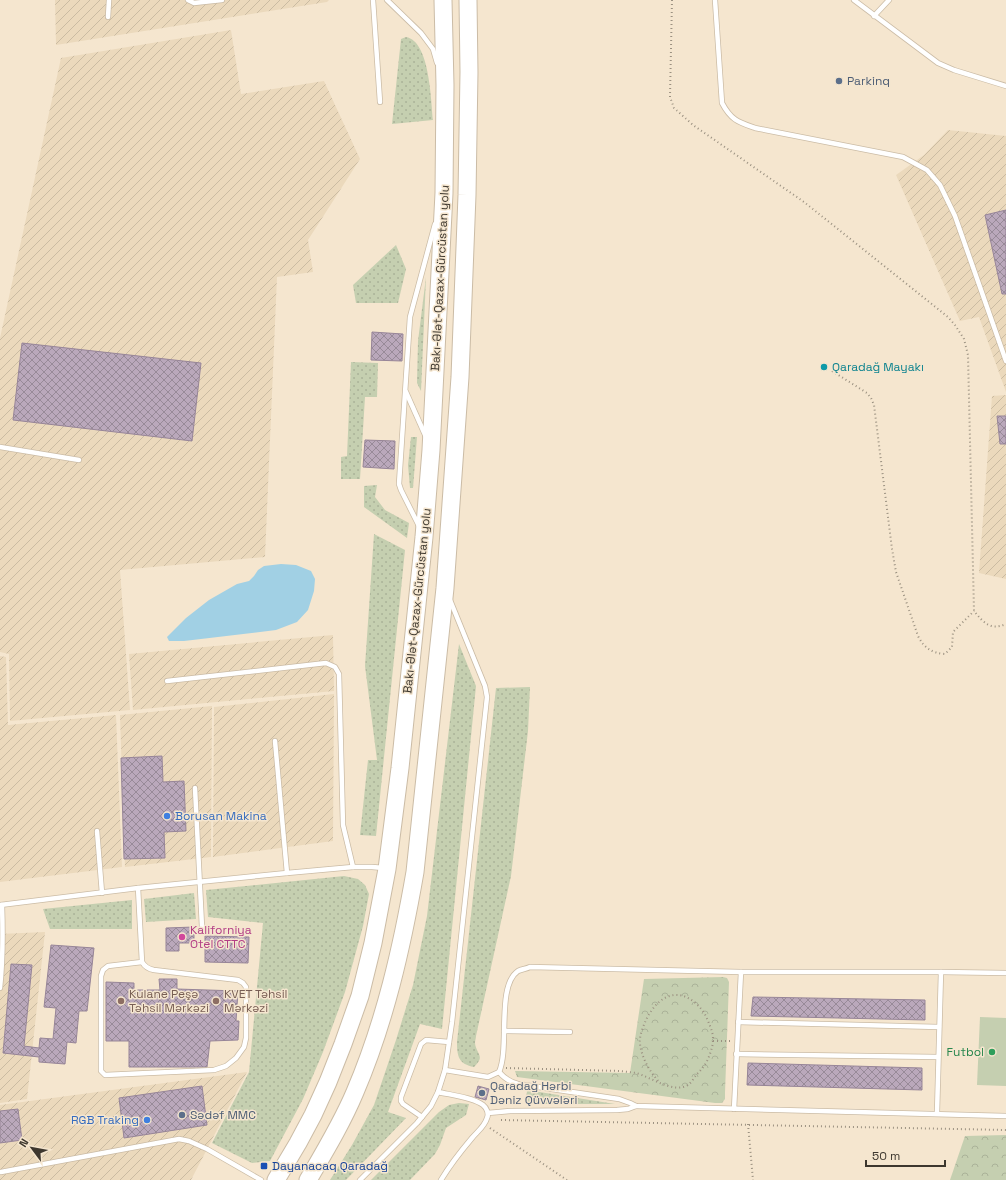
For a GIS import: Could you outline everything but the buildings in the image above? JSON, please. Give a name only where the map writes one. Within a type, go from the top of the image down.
[{"type":"highway","name":"Bakı-Ələt-Qazax-Gürcüstan yolu","points":[[276,1180],[313,1115],[344,1044],[360,996],[377,924],[387,869],[400,768],[424,537],[431,450],[444,193],[445,85],[443,0]]},
{"type":"highway","name":"Bakı-Ələt-Qazax-Gürcüstan yolu","points":[[308,1180],[338,1129],[355,1092],[373,1044],[400,946],[415,872],[445,588],[460,377],[469,72],[468,0]]},
{"type":"lane","points":[[108,17],[109,0]]},
{"type":"lane","points":[[188,0],[194,3],[222,0]]},
{"type":"lane","points":[[373,0],[380,102]]},
{"type":"lane","points":[[387,0],[421,33],[432,49],[445,85]]},
{"type":"lane","points":[[715,0],[722,103],[728,114],[740,123],[755,128],[903,157],[927,170],[940,185],[955,216],[1006,362]]},
{"type":"lane","points":[[854,0],[938,63],[954,70],[1006,86]]},
{"type":"lane","points":[[874,16],[888,0]]},
{"type":"lane","points":[[424,537],[399,484],[410,317],[444,193]]},
{"type":"lane","points":[[406,391],[431,450]]},
{"type":"lane","points":[[0,447],[79,460]]},
{"type":"lane","points":[[360,1180],[417,1123],[431,1106],[438,1092],[445,1070],[483,746],[487,697],[480,673],[445,588]]},
{"type":"lane","points":[[167,681],[326,663],[334,667],[339,674],[343,824],[353,867]]},
{"type":"lane","points":[[275,741],[287,873]]},
{"type":"lane","points":[[195,788],[202,927]]},
{"type":"lane","points":[[97,831],[102,893]]},
{"type":"lane","points":[[0,988],[3,935],[1,905],[138,888],[287,873],[353,867],[387,869]]},
{"type":"lane","points":[[138,888],[142,962],[145,966],[149,969],[238,980],[246,987],[246,1038],[244,1047],[236,1058],[226,1066],[214,1070],[105,1075],[101,1071],[101,976],[103,970],[108,966],[142,962]]},
{"type":"lane","points":[[445,1070],[488,1077],[500,1070],[503,1061],[508,984],[513,976],[519,971],[530,968],[741,972],[1006,973]]},
{"type":"lane","points":[[734,1109],[741,972]]},
{"type":"lane","points":[[937,1113],[941,972]]},
{"type":"lane","points":[[738,1022],[939,1027]]},
{"type":"lane","points":[[504,1031],[570,1032]]},
{"type":"lane","points":[[422,1117],[403,1104],[401,1101],[401,1096],[421,1044],[426,1040],[449,1042]]},
{"type":"lane","points":[[736,1054],[938,1057]]},
{"type":"lane","points":[[500,1070],[504,1078],[510,1082],[619,1099],[630,1102],[636,1106]]},
{"type":"lane","points":[[438,1092],[472,1100],[484,1105],[488,1113],[484,1124],[463,1149],[441,1180]]},
{"type":"lane","points":[[488,1113],[510,1111],[618,1110],[636,1106],[1006,1116]]},
{"type":"lane","points":[[1,1172],[179,1139],[189,1141],[207,1149],[261,1180]]},
{"type":"path","points":[[672,0],[670,97],[674,108],[693,125],[804,202],[942,312],[956,325],[964,339],[968,355],[974,611],[982,621],[989,626],[1001,626],[1006,624]]},
{"type":"path","points":[[832,371],[867,393],[874,405],[896,572],[922,644],[936,653],[945,654],[952,647],[954,632],[974,611]]},
{"type":"path","points":[[500,1070],[621,1071],[636,1073],[660,1083],[675,1088],[688,1085],[705,1066],[712,1049],[713,1041],[712,1031],[703,1012],[694,1002],[683,996],[673,994],[662,1000],[650,1013],[642,1030],[640,1042],[643,1057],[652,1074],[660,1083]]},
{"type":"path","points":[[713,1041],[737,1041]]},
{"type":"path","points":[[487,1118],[502,1120],[1006,1130]]},
{"type":"path","points":[[484,1124],[567,1180]]},
{"type":"path","points":[[748,1124],[753,1180]]},
{"type":"shaded area","points":[[55,0],[329,0],[327,2],[56,45]]},
{"type":"shaded area","points":[[231,30],[241,94],[324,81],[360,159],[308,240],[313,272],[277,277],[265,557],[120,570],[130,710],[10,721],[9,654],[0,652],[0,338],[61,58]]},
{"type":"shaded area","points":[[948,130],[1006,136],[1006,392],[979,317],[960,321],[896,175],[924,155]]},
{"type":"shaded area","points":[[1006,395],[1006,579],[979,573],[992,396]]},
{"type":"shaded area","points":[[333,635],[334,691],[133,710],[129,654]]},
{"type":"shaded area","points":[[0,656],[6,657],[8,725],[116,715],[122,867],[0,882]]},
{"type":"shaded area","points":[[334,694],[333,841],[213,857],[214,707]]},
{"type":"shaded area","points":[[212,706],[211,857],[125,867],[120,715]]},
{"type":"shaded area","points":[[45,932],[27,1099],[0,1103],[0,934]]},
{"type":"shaded area","points":[[247,1072],[191,1180],[0,1180],[0,1105]]},
{"type":"green space","points":[[406,37],[414,41],[425,60],[430,86],[433,120],[392,124],[401,39]]},
{"type":"green space","points":[[396,245],[406,269],[398,303],[356,303],[353,285]]},
{"type":"green space","points":[[426,277],[421,391],[417,383],[418,341]]},
{"type":"green space","points":[[351,362],[378,363],[377,397],[365,397],[360,479],[341,479],[341,457],[347,456]]},
{"type":"green space","points":[[411,437],[417,437],[413,488],[410,488],[408,465]]},
{"type":"green space","points":[[377,485],[375,497],[385,510],[409,523],[407,538],[364,507],[364,486]]},
{"type":"green space","points":[[374,534],[405,550],[376,836],[360,835],[368,760],[377,760],[365,666]]},
{"type":"green space","points":[[459,644],[476,686],[442,1029],[420,1024],[388,1112],[406,1118],[346,1180],[330,1180],[352,1145],[374,1105],[413,985],[427,916]]},
{"type":"green space","points":[[530,687],[528,731],[511,876],[476,1036],[475,1043],[480,1057],[478,1063],[474,1067],[462,1062],[458,1056],[457,1042],[496,688]]},
{"type":"green space","points":[[344,876],[358,879],[365,885],[369,894],[363,926],[345,992],[323,1052],[303,1099],[270,1161],[252,1163],[212,1143],[249,1072],[263,923],[208,917],[206,890]]},
{"type":"green space","points":[[194,893],[196,919],[146,922],[144,899]]},
{"type":"green space","points":[[132,900],[132,929],[50,929],[43,909]]},
{"type":"green space","points":[[727,978],[729,982],[725,1099],[722,1103],[517,1077],[515,1071],[630,1073],[644,979]]},
{"type":"green space","name":"Futbol","points":[[980,1017],[1006,1018],[1006,1086],[977,1085]]},
{"type":"green space","points":[[527,1090],[615,1104],[526,1104]]},
{"type":"green space","points":[[459,1103],[469,1104],[466,1115],[446,1128],[435,1154],[410,1180],[371,1180],[439,1112],[449,1105]]},
{"type":"green space","points":[[1006,1135],[1006,1180],[950,1180],[965,1136]]},
{"type":"water","points":[[281,564],[296,565],[311,571],[315,579],[314,591],[308,610],[297,622],[276,630],[184,641],[169,641],[167,637],[186,618],[209,600],[237,584],[249,581],[258,570],[264,566]]},
{"type":"place","name":"Parkinq","points":[[839,81]]},
{"type":"place","name":"Qaradağ Mayakı","points":[[824,367]]},
{"type":"place","name":"Borusan Makina","points":[[167,816]]},
{"type":"place","name":"Kaliforniya Otel CTTC","points":[[182,937]]},
{"type":"place","name":"Kulane Peşə Təhsil Mərkəzi","points":[[121,1001]]},
{"type":"place","name":"KVET Təhsil Mərkəzi","points":[[216,1001]]},
{"type":"place","name":"Futbol","points":[[992,1052]]},
{"type":"place","name":"Qaradağ Hərbi Dəniz Qüvvələri","points":[[482,1093]]},
{"type":"place","name":"Sədəf MMC","points":[[182,1115]]},
{"type":"place","name":"RGB Traking","points":[[147,1120]]},
{"type":"place","name":"Dayanacaq Qaradağ","points":[[264,1166]]}]
